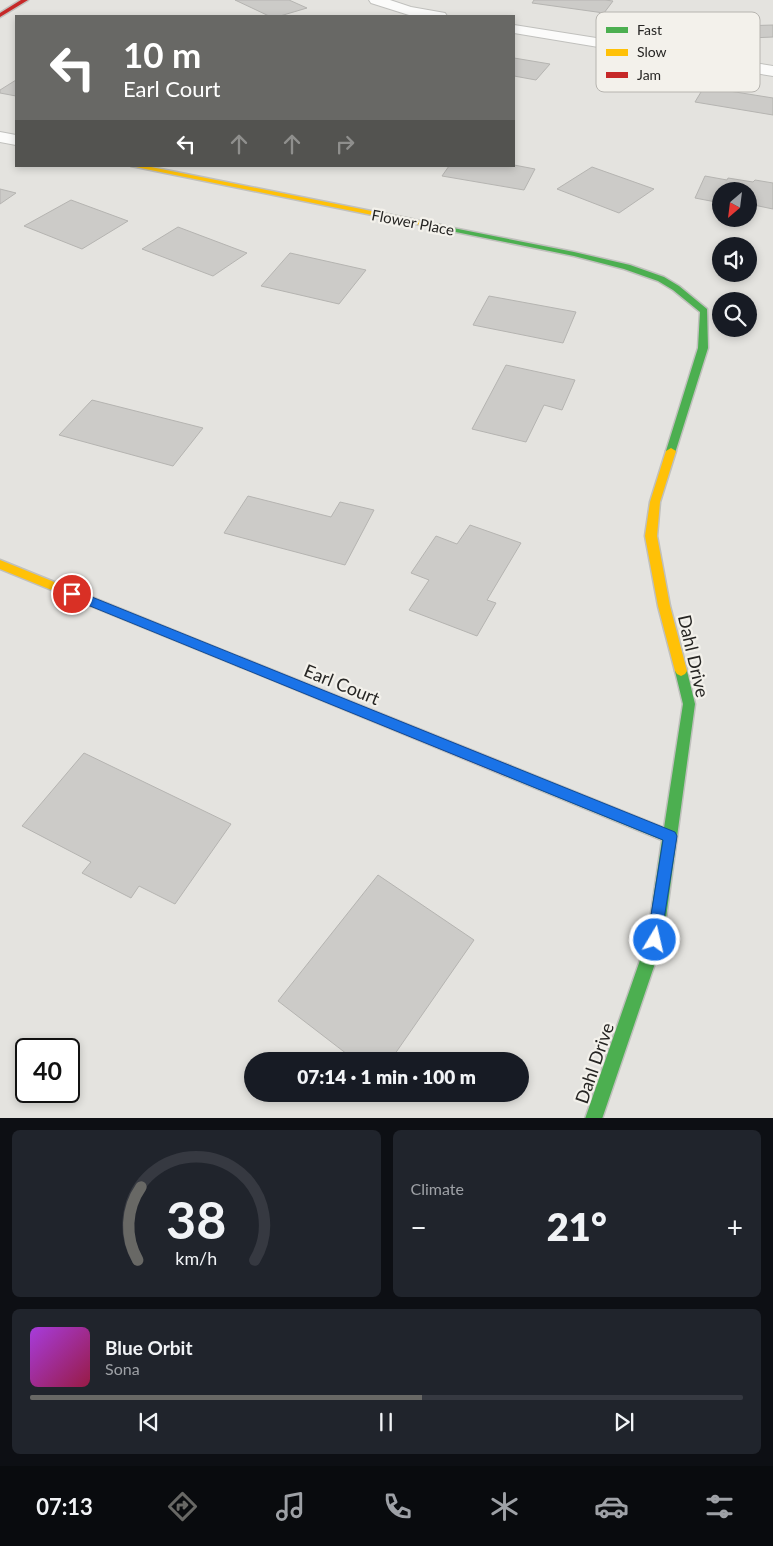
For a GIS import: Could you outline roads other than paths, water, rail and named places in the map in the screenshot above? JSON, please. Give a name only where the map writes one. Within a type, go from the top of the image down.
[{"type":"street","points":[[0,14],[25,0]]},
{"type":"street","points":[[376,0],[409,11],[434,15]]},
{"type":"street","points":[[515,29],[596,42]]},
{"type":"street","points":[[760,69],[773,71]]},
{"type":"street","points":[[0,136],[15,140]]},
{"type":"street","name":"Flower Place","points":[[139,167],[574,254],[645,272],[687,294]]},
{"type":"street","name":"Dahl Drive","points":[[593,1118],[655,940],[689,704],[664,606],[651,536],[655,502],[703,348],[704,311],[687,294]]},
{"type":"street","name":"Earl Court","points":[[0,564],[670,836]]}]
